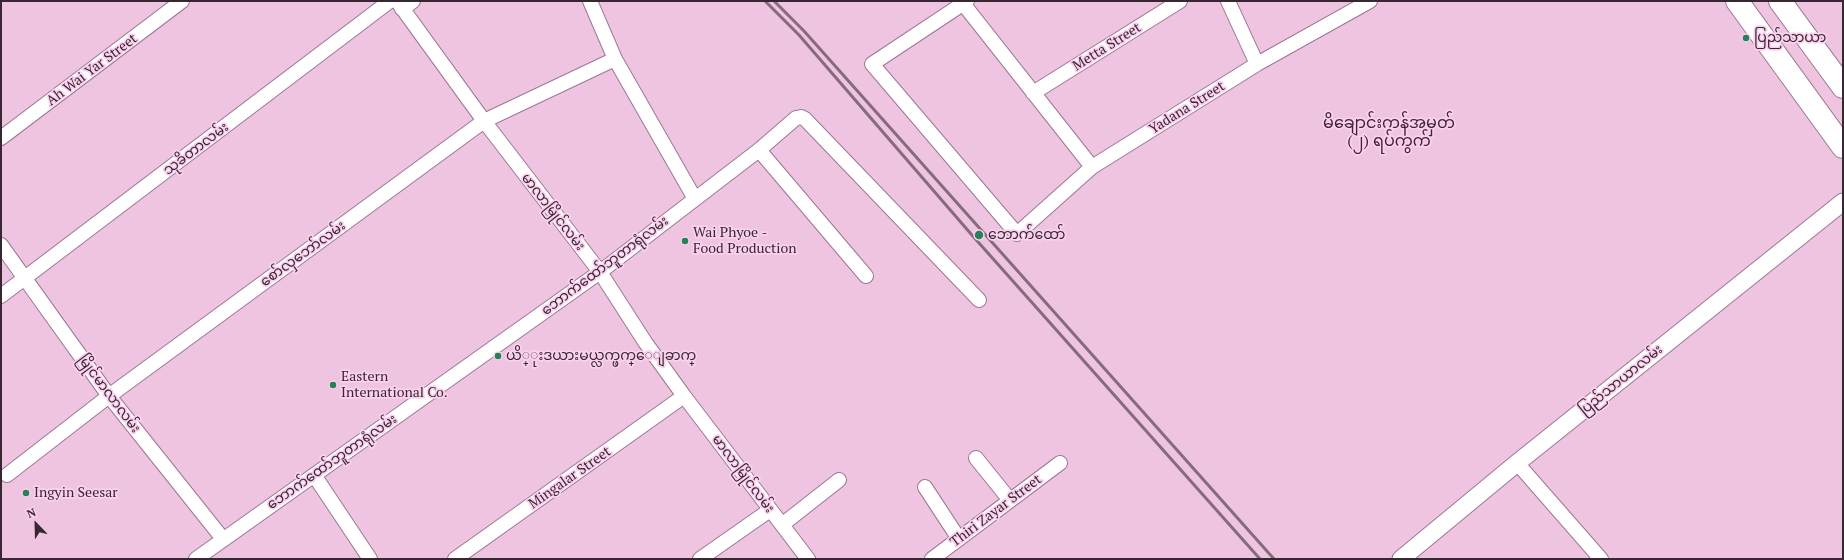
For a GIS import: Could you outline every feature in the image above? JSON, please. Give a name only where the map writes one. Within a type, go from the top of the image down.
[{"type":"main road","points":[[1737,1],[1843,147]]},
{"type":"main road","points":[[1780,1],[1843,87]]},
{"type":"street","name":"Ah Wai Yar Street","points":[[1,138],[182,1]]},
{"type":"street","name":"သုခိတာလမ်း","points":[[1,296],[390,1]]},
{"type":"street","points":[[590,1],[614,59],[695,199]]},
{"type":"street","name":"Metta Street","points":[[1033,93],[1180,1]]},
{"type":"street","points":[[1228,1],[1258,64]]},
{"type":"street","name":"Yadana Street","points":[[964,2],[872,64],[1017,234],[1092,167],[1258,64],[1370,1]]},
{"type":"street","points":[[964,2],[1033,93],[1092,167]]},
{"type":"street","name":"မာလာမြိုင်လမ်း","points":[[404,4],[484,121],[600,272],[645,342],[684,396],[770,510],[783,524],[808,559]]},
{"type":"street","name":"စော်လှဘော်လမ်း","points":[[7,474],[109,396],[484,121],[614,59]]},
{"type":"street","name":"ဘောက်ထော်ဘူတာရုံလမ်း","points":[[196,559],[600,272],[759,150],[796,118],[801,116],[979,300]]},
{"type":"street","points":[[759,150],[866,276]]},
{"type":"street","name":"ပြည်သာယာလမ်း","points":[[1401,559],[1517,463],[1843,202]]},
{"type":"street","name":"မြိုင်မာလာလမ်း","points":[[1,245],[109,396],[223,539]]},
{"type":"street","name":"Mingalar Street","points":[[455,559],[684,396]]},
{"type":"street","points":[[976,458],[1009,499]]},
{"type":"street","name":"Thiri Zayar Street","points":[[932,559],[1009,499],[1060,463]]},
{"type":"street","points":[[1517,463],[1601,559]]},
{"type":"street","points":[[314,475],[370,559]]},
{"type":"street","points":[[783,524],[839,480]]},
{"type":"street","points":[[924,487],[959,539]]},
{"type":"street","points":[[700,559],[770,510]]},
{"type":"railway","points":[[765,1],[799,35],[971,234],[1260,559]]},
{"type":"railway","points":[[774,1],[804,31],[1274,559]]},
{"type":"place","name":"ပြည်သာယာ","points":[[1746,38]]},
{"type":"place","name":"ဘောက်ထော်","points":[[979,235]]},
{"type":"place","name":"Wai Phyoe - Food Production","points":[[685,241]]},
{"type":"place","name":"ယိ္ုးဒယားမယ္လက္ဖက္ေျခာက္","points":[[498,356]]},
{"type":"place","name":"Eastern International Co.","points":[[333,385]]},
{"type":"place","name":"Ingyin Seesar","points":[[26,493]]},
{"type":"district","name":"မိချောင်းကန်အမှတ် (၂) ရပ်ကွက်","points":[[1389,132]]}]
